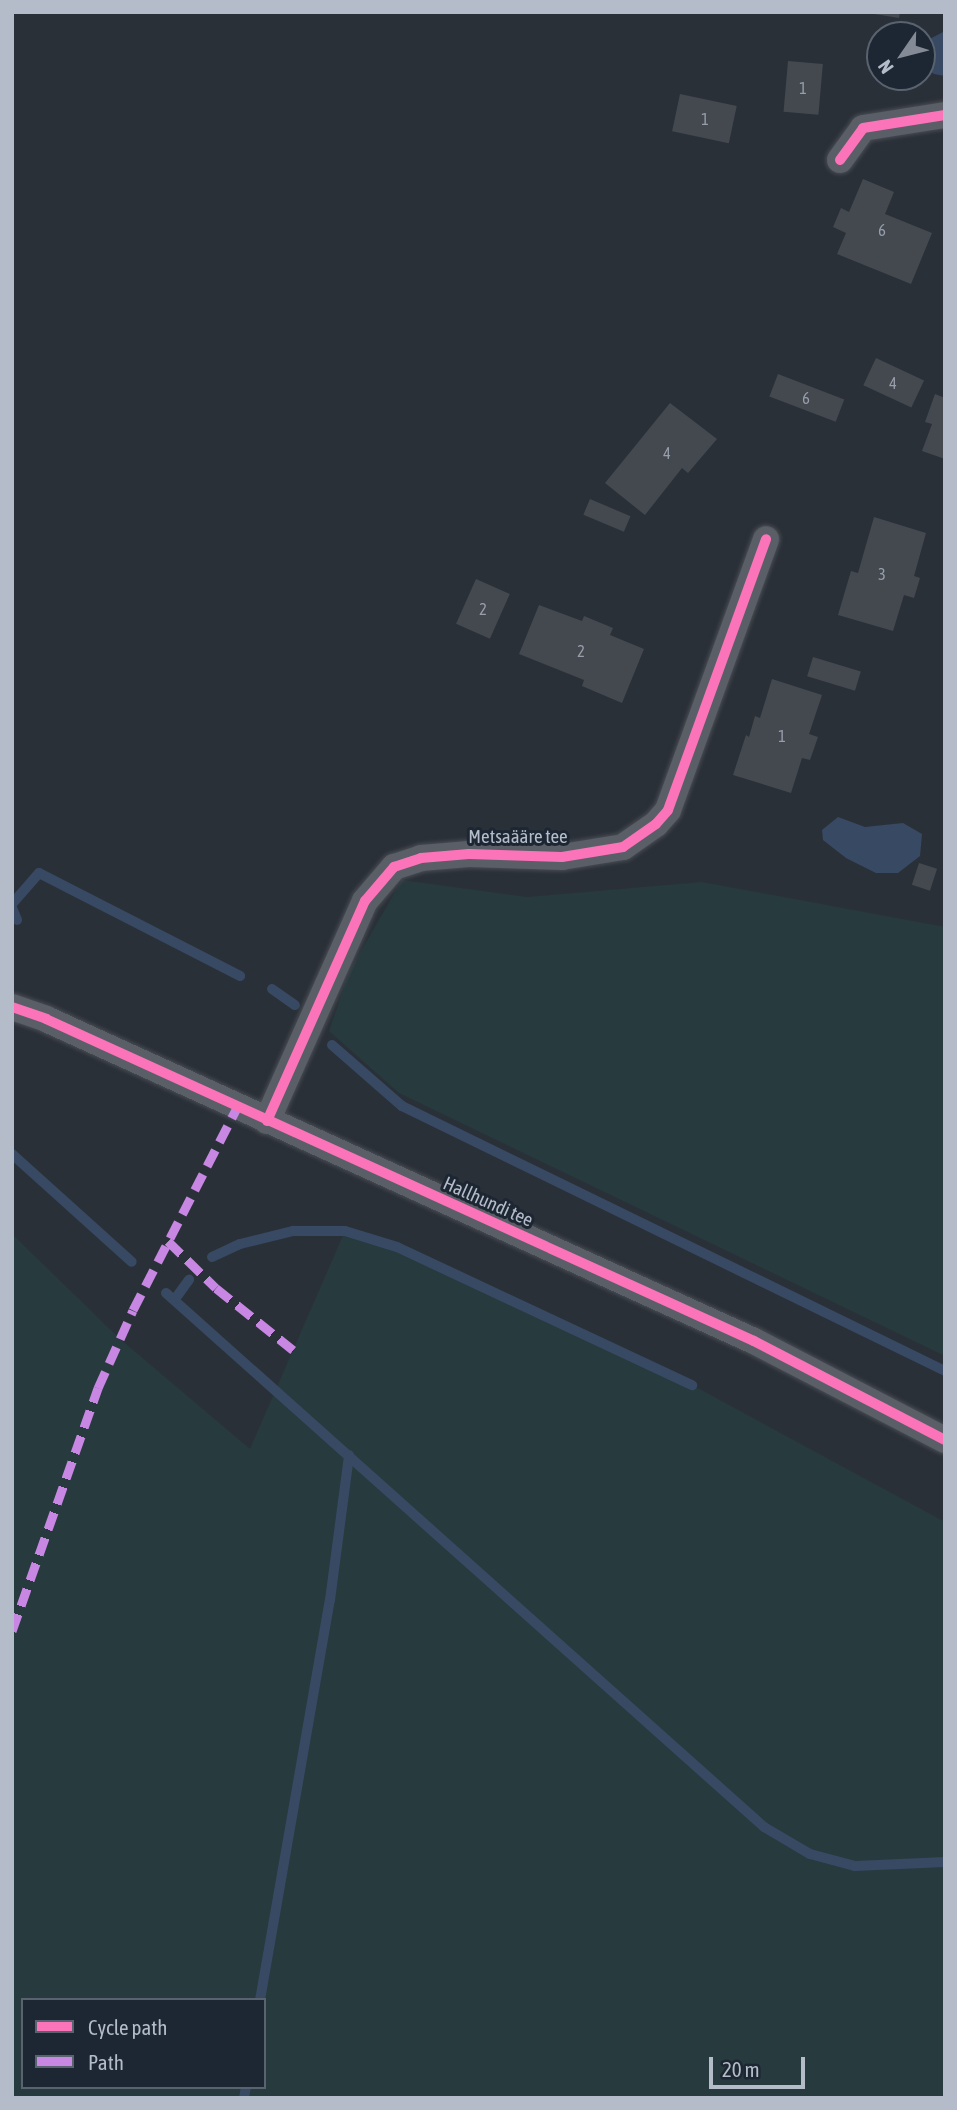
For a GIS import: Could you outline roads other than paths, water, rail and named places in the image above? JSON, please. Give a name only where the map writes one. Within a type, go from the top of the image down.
[{"type":"street","points":[[840,160],[863,128],[945,116]]},
{"type":"street","name":"Metsaääre tee","points":[[267,1121],[365,901],[394,867],[421,858],[469,854],[562,857],[623,847],[656,824],[668,810],[766,539]]},
{"type":"street","name":"Hallhundi tee","points":[[12,1007],[46,1019],[754,1341],[945,1440]]},
{"type":"water","points":[[945,31],[945,76],[936,74],[936,36]]},
{"type":"water","points":[[838,817],[865,827],[903,823],[922,834],[920,856],[898,873],[876,873],[846,858],[823,840],[822,830]]},
{"type":"waterway","points":[[12,904],[39,873],[240,976]]},
{"type":"waterway","points":[[12,908],[17,920]]},
{"type":"waterway","points":[[272,989],[295,1005]]},
{"type":"waterway","points":[[332,1045],[402,1106],[945,1371]]},
{"type":"waterway","points":[[12,1154],[132,1262]]},
{"type":"waterway","points":[[212,1257],[240,1244],[293,1231],[345,1231],[397,1247],[692,1385]]},
{"type":"waterway","points":[[175,1299],[189,1280]]},
{"type":"waterway","points":[[166,1293],[764,1827],[810,1854],[855,1866],[945,1862]]},
{"type":"waterway","points":[[260,1998],[330,1600],[349,1455]]},
{"type":"waterway","points":[[244,2098],[246,2089]]}]
